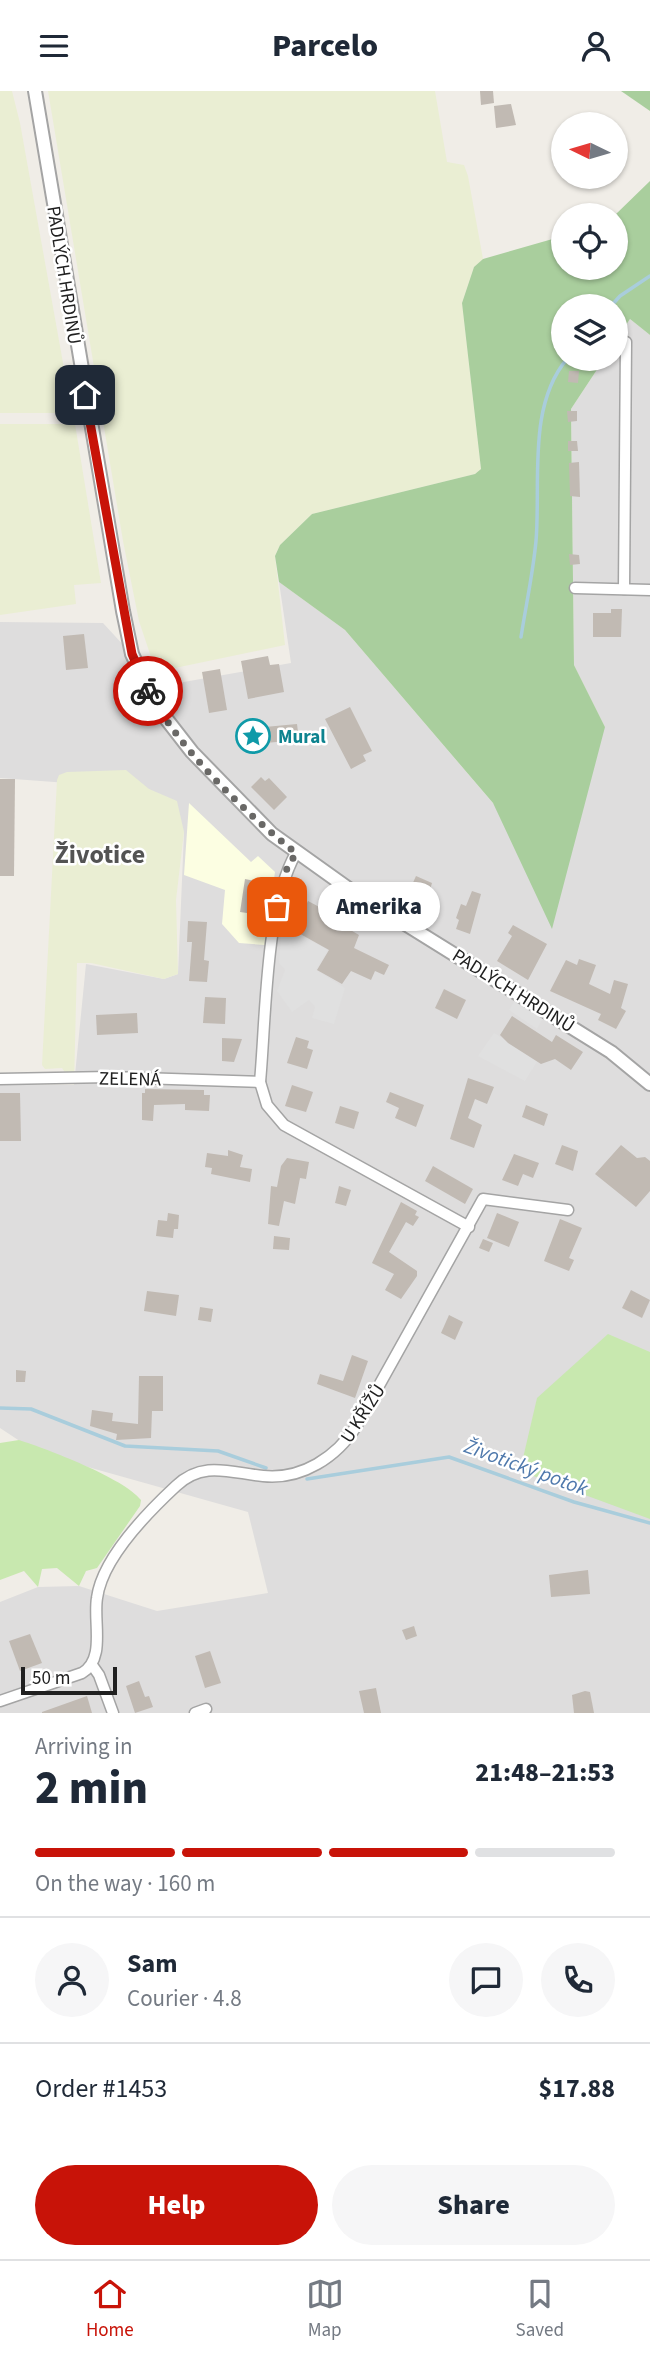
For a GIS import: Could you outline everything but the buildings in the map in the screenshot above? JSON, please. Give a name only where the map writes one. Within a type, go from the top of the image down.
[{"type":"street","name":"PADLÝCH HRDINŮ","points":[[35,91],[132,654],[157,707],[184,743],[253,816],[296,853],[611,1052],[650,1084]]},
{"type":"street","points":[[624,589],[626,371]]},
{"type":"street","points":[[575,588],[650,590]]},
{"type":"street","points":[[296,853],[280,888],[260,1082],[267,1105],[284,1125],[469,1227]]},
{"type":"street","name":"ZELENÁ","points":[[0,1079],[110,1077],[260,1082]]},
{"type":"street","name":"U KŘÍŽŮ","points":[[92,1665],[96,1647],[97,1597],[102,1578],[114,1558],[161,1500],[185,1479],[206,1471],[227,1469],[261,1476],[291,1474],[334,1453],[357,1425],[483,1199],[568,1210]]},
{"type":"street","points":[[0,1700],[82,1673],[92,1665],[99,1675],[113,1713]]},
{"type":"shaded area","points":[[0,91],[12,91],[20,123],[72,413],[0,413]]},
{"type":"shaded area","points":[[48,91],[435,91],[447,162],[464,165],[468,176],[483,259],[474,267],[462,303],[481,469],[475,474],[312,514],[280,545],[275,556],[285,645],[175,668],[161,687],[139,621],[123,541]]},
{"type":"shaded area","points":[[630,319],[650,335],[650,1713],[0,1713],[0,1602],[38,1587],[79,1586],[157,1611],[268,1593],[248,1512],[38,1453],[0,1428],[0,1085],[74,1085],[86,964],[164,979],[178,974],[184,833],[149,789],[0,778],[0,622],[103,623],[161,686],[291,663],[279,582],[345,630],[498,809],[605,727],[574,665],[571,409],[596,371],[628,371]]},
{"type":"shaded area","points":[[0,424],[75,424],[101,583],[74,585],[76,604],[0,615]]},
{"type":"shaded area","points":[[126,770],[149,789],[177,801],[184,832],[176,900],[178,974],[164,979],[91,963],[77,963],[74,1085],[62,1068],[45,1069],[42,1065],[57,780],[59,775],[67,772]]},
{"type":"shaded area","points":[[189,803],[251,862],[258,856],[275,872],[265,945],[239,943],[222,924],[225,890],[184,875]]},
{"type":"shaded area","points":[[282,925],[328,950],[316,970],[345,988],[334,1024],[312,1018],[315,1007],[309,1000],[292,1012],[277,991],[285,970],[279,963]]},
{"type":"shaded area","points":[[519,993],[547,1011],[537,1029],[509,1010]]},
{"type":"shaded area","points":[[494,1033],[538,1060],[525,1081],[478,1056]]},
{"type":"green space","points":[[621,91],[650,91],[650,111]]},
{"type":"green space","points":[[650,181],[650,335],[630,319],[628,322],[628,294],[551,294],[551,371],[596,371],[571,409],[574,665],[605,727],[552,929],[493,803],[345,630],[279,582],[275,556],[280,545],[312,514],[475,474],[481,469],[462,303],[474,267],[483,259],[551,239],[551,280],[628,280],[627,203]]},
{"type":"green space","points":[[608,1334],[650,1352],[650,1519],[520,1471],[537,1398]]},
{"type":"green space","points":[[19,1440],[102,1474],[132,1491],[141,1500],[140,1506],[97,1568],[86,1571],[79,1586],[57,1568],[42,1569],[38,1587],[24,1571],[0,1580],[0,1443]]},
{"type":"waterway","points":[[623,294],[650,276]]},
{"type":"waterway","points":[[521,637],[536,541],[541,422],[546,399],[559,371]]},
{"type":"waterway","name":"Životický potok","points":[[0,1408],[31,1409],[125,1446],[218,1451],[266,1468]]},
{"type":"waterway","name":"Životický potok","points":[[307,1479],[449,1457],[574,1502],[650,1523]]},
{"type":"way so far","points":[[148,691],[184,743],[253,816],[296,853],[284,874],[277,907]]},
{"type":"place","name":"Mural","points":[[253,736]]},
{"type":"place","name":"Amerika","points":[[277,907]]},
{"type":"district","name":"Životice","points":[[100,854]]},
{"type":"route","points":[[85,395],[132,654],[148,691]]}]
